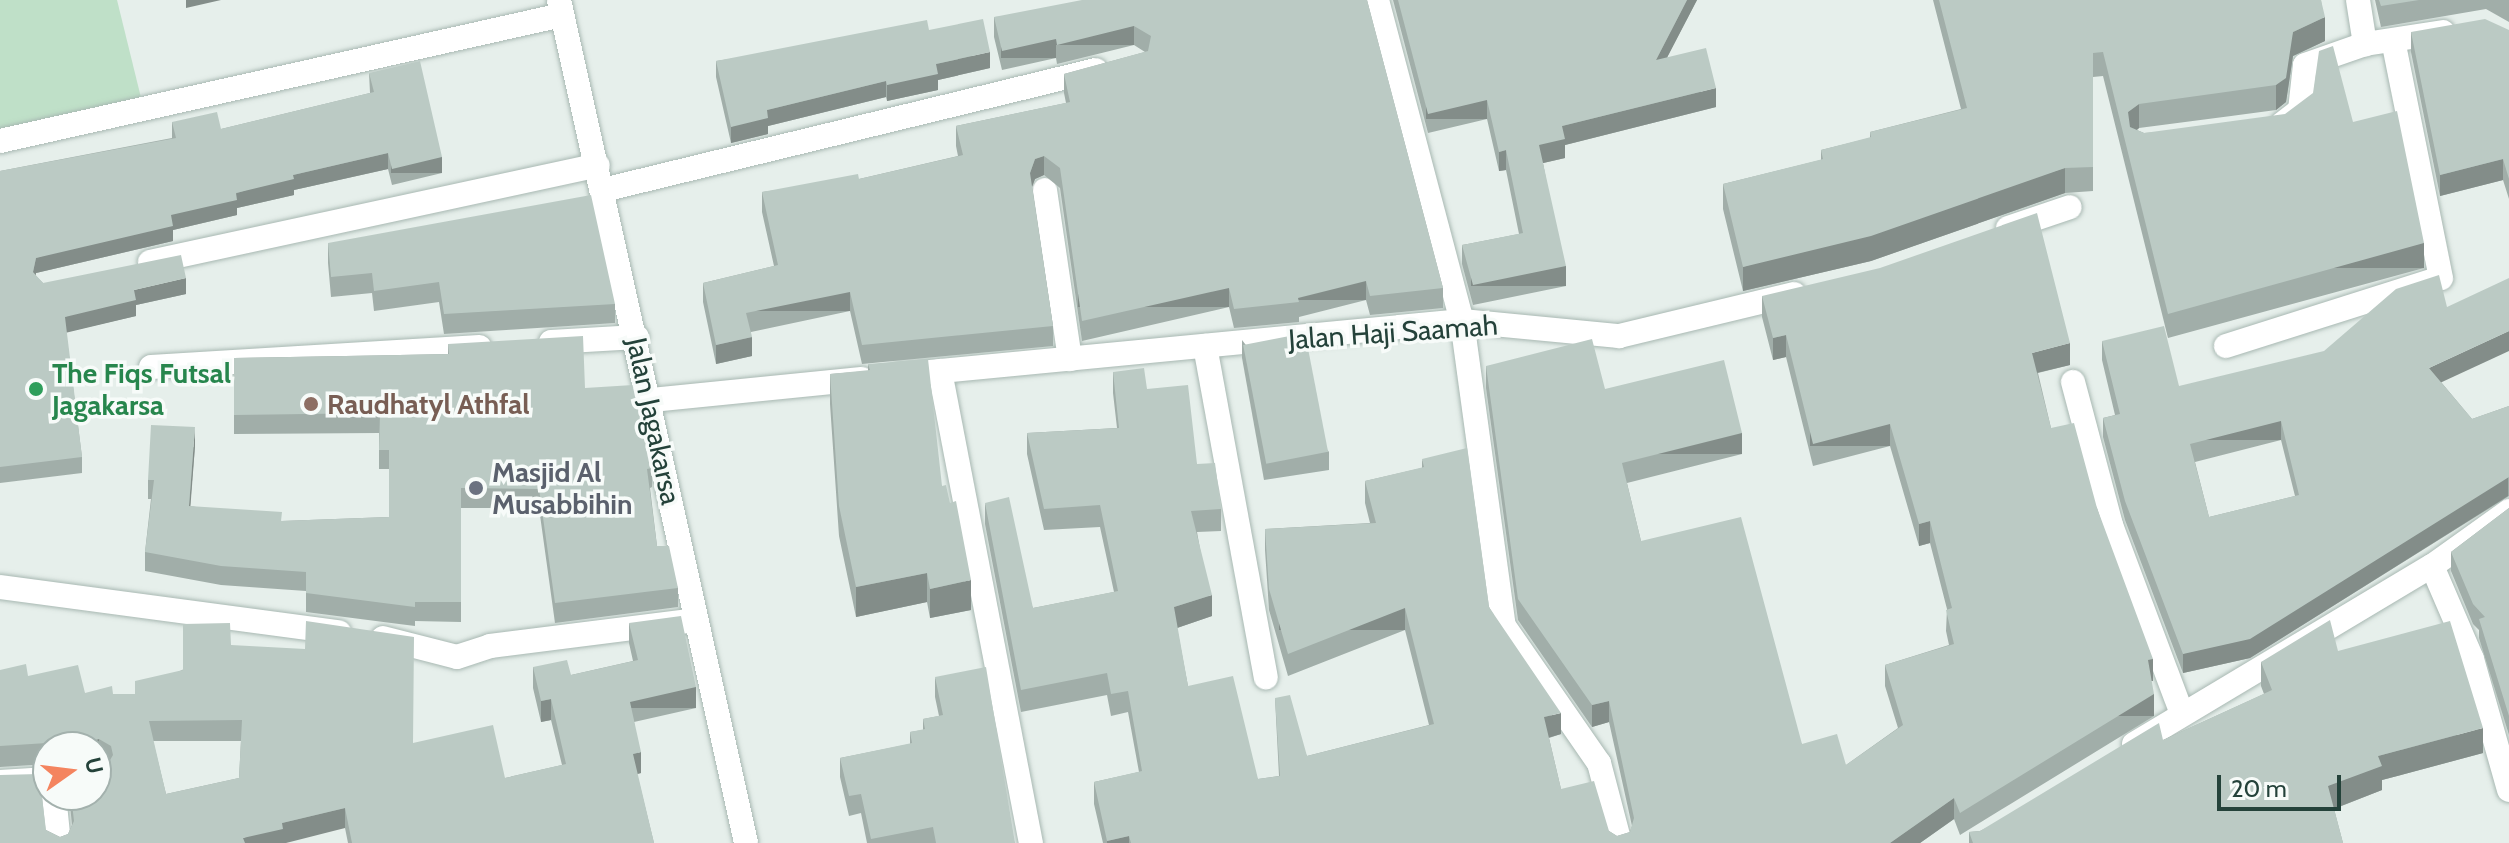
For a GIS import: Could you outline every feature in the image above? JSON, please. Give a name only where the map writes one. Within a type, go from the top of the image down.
[{"type":"street","points":[[1377,0],[1462,321],[1504,626],[1599,763],[1620,843]]},
{"type":"street","points":[[2358,0],[2365,44]]},
{"type":"street","points":[[0,141],[560,7]]},
{"type":"street","name":"Jalan Jagakarsa","points":[[560,7],[637,337],[695,620],[746,843]]},
{"type":"street","points":[[2251,128],[2282,124],[2300,110],[2305,65],[2365,44],[2474,26]]},
{"type":"street","points":[[2226,346],[2441,278],[2393,41]]},
{"type":"street","points":[[603,190],[1122,64]]},
{"type":"street","points":[[123,268],[598,165]]},
{"type":"street","points":[[1045,190],[1070,359]]},
{"type":"street","points":[[1980,238],[2070,207]]},
{"type":"street","name":"Jalan Haji Saamah","points":[[651,400],[1462,321],[1619,336],[1815,289]]},
{"type":"street","points":[[151,367],[637,337]]},
{"type":"street","points":[[1205,346],[1266,677]]},
{"type":"street","points":[[940,371],[1031,843]]},
{"type":"street","points":[[2073,382],[2111,525],[2182,714]]},
{"type":"street","points":[[2116,754],[2432,566],[2509,511]]},
{"type":"street","points":[[2432,566],[2472,659],[2509,790]]},
{"type":"street","points":[[0,587],[412,641],[457,657],[490,646],[695,620]]},
{"type":"street","points":[[0,782],[32,780]]},
{"type":"street","points":[[56,811],[59,843]]},
{"type":"green space","points":[[0,0],[117,0],[145,114],[0,145]]},
{"type":"building","points":[[1082,0],[1367,0],[1443,288],[1370,296],[1366,281],[1298,298],[1299,302],[1234,309],[1229,288],[1082,321],[1060,168],[1044,156],[1035,159],[1030,173],[1053,326],[862,345],[850,292],[746,313],[752,337],[716,345],[703,283],[778,265],[762,192],[858,174],[859,179],[963,155],[956,126],[1070,102],[1064,74],[1148,51],[1151,36],[1134,26],[1057,45],[1056,39],[1002,51],[994,17]]},
{"type":"building","points":[[1398,0],[1687,0],[1656,60],[1706,48],[1716,88],[1562,126],[1565,139],[1539,145],[1566,266],[1473,285],[1462,245],[1523,233],[1506,150],[1499,152],[1487,100],[1428,114]]},
{"type":"building","points":[[1939,0],[2321,0],[2325,17],[2293,32],[2286,78],[2276,85],[2139,104],[2128,112],[2130,127],[2144,133],[2285,114],[2313,93],[2319,51],[2333,46],[2353,122],[2397,111],[2424,243],[2168,314],[2103,52],[2093,53],[2093,167],[2065,168],[1871,236],[1743,267],[1723,184],[1823,159],[1821,150],[1871,137],[1870,132],[1967,108]]},
{"type":"building","points":[[2379,0],[2419,0],[2381,6]]},
{"type":"building","points":[[983,19],[990,52],[936,64],[938,74],[887,85],[886,81],[767,110],[768,118],[731,127],[716,61],[927,20],[929,30]]},
{"type":"building","points":[[2485,19],[2509,30],[2509,179],[2503,159],[2440,175],[2411,32]]},
{"type":"building","points":[[420,61],[442,157],[392,169],[388,153],[293,175],[294,179],[236,193],[237,200],[171,215],[173,226],[36,258],[33,272],[43,283],[181,255],[186,278],[134,290],[136,300],[65,317],[82,457],[0,467],[0,171],[176,138],[172,122],[217,112],[221,129],[374,92],[369,73]]},
{"type":"building","points":[[591,195],[615,304],[444,314],[439,282],[374,291],[372,273],[331,277],[328,243]]},
{"type":"building","points":[[2037,213],[2070,343],[2032,353],[2051,428],[2074,423],[2097,508],[2153,659],[2148,660],[2154,694],[1960,813],[1954,798],[1890,843],[1131,843],[1129,836],[1107,841],[1094,782],[1142,771],[1128,691],[1111,694],[1107,673],[1021,690],[985,503],[1009,497],[1033,608],[1118,591],[1100,505],[1044,509],[1027,433],[1119,428],[1113,372],[1144,368],[1147,389],[1188,385],[1197,464],[1215,463],[1221,509],[1191,511],[1212,595],[1174,607],[1188,686],[1233,676],[1258,779],[1280,776],[1275,698],[1290,695],[1307,756],[1434,724],[1405,608],[1288,654],[1269,589],[1265,529],[1376,523],[1365,481],[1424,467],[1422,459],[1467,448],[1489,607],[1561,713],[1544,717],[1561,789],[1594,781],[1609,831],[1617,836],[1630,832],[1634,818],[1609,701],[1592,705],[1518,599],[1486,366],[1592,339],[1605,389],[1724,360],[1742,433],[1622,463],[1641,541],[1741,517],[1802,744],[1837,734],[1846,765],[1903,725],[1885,665],[1954,644],[1946,610],[1952,608],[1930,521],[1919,524],[1890,424],[1813,444],[1786,335],[1773,338],[1762,296],[1880,268]]},
{"type":"building","points":[[2439,275],[2447,307],[2509,278],[2509,331],[2429,368],[2472,419],[2509,406],[2509,477],[2250,639],[2183,654],[2125,501],[2103,418],[2120,414],[2102,341],[2164,326],[2179,386],[2324,351],[2396,289]],"holes":[[[2281,421],[2299,495],[2209,517],[2190,444]]]},
{"type":"building","points":[[1305,333],[1328,452],[1266,464],[1243,345]]},
{"type":"building","points":[[583,336],[585,388],[633,385],[652,468],[647,469],[657,546],[669,546],[678,588],[555,603],[539,489],[461,488],[461,602],[415,602],[415,607],[306,593],[306,572],[221,566],[145,552],[154,480],[148,480],[151,425],[195,427],[189,506],[282,512],[281,521],[389,517],[389,450],[379,450],[380,413],[234,415],[234,358],[449,354],[448,344]]},
{"type":"building","points":[[928,359],[942,486],[946,485],[950,503],[956,501],[971,580],[930,589],[927,573],[856,587],[839,506],[830,374],[870,370],[868,364]]},
{"type":"building","points":[[2509,508],[2509,716],[2479,619],[2485,617],[2473,604],[2451,552]]},
{"type":"building","points":[[681,616],[696,687],[630,702],[641,752],[633,754],[654,843],[352,843],[345,808],[282,823],[283,829],[243,838],[245,843],[0,843],[0,775],[32,774],[32,811],[44,811],[46,830],[60,837],[68,834],[74,821],[73,811],[112,811],[113,755],[112,731],[32,731],[32,744],[0,746],[0,670],[26,664],[28,676],[78,665],[85,693],[112,686],[113,694],[135,694],[135,681],[183,670],[183,624],[230,623],[231,645],[305,649],[306,621],[414,637],[413,743],[493,725],[505,778],[566,764],[551,699],[541,701],[533,667],[567,660],[571,675],[638,660],[629,623]],"holes":[[[242,720],[239,778],[166,794],[149,721]]]},
{"type":"building","points":[[2330,620],[2338,651],[2450,621],[2483,728],[2378,756],[2382,766],[2328,786],[2343,843],[1973,843],[1969,832],[1980,831],[2159,723],[2163,740],[2272,690],[2261,662]]},
{"type":"building","points":[[986,667],[1015,843],[936,843],[933,827],[871,839],[861,794],[849,796],[840,758],[912,743],[910,732],[925,729],[923,719],[943,715],[935,677]]},
{"type":"place","name":"The Fiqs Futsal Jagakarsa","points":[[36,389]]},
{"type":"place","name":"Raudhatyl Athfal","points":[[311,404]]},
{"type":"place","name":"Masjid Al Musabbihin","points":[[476,488]]}]
